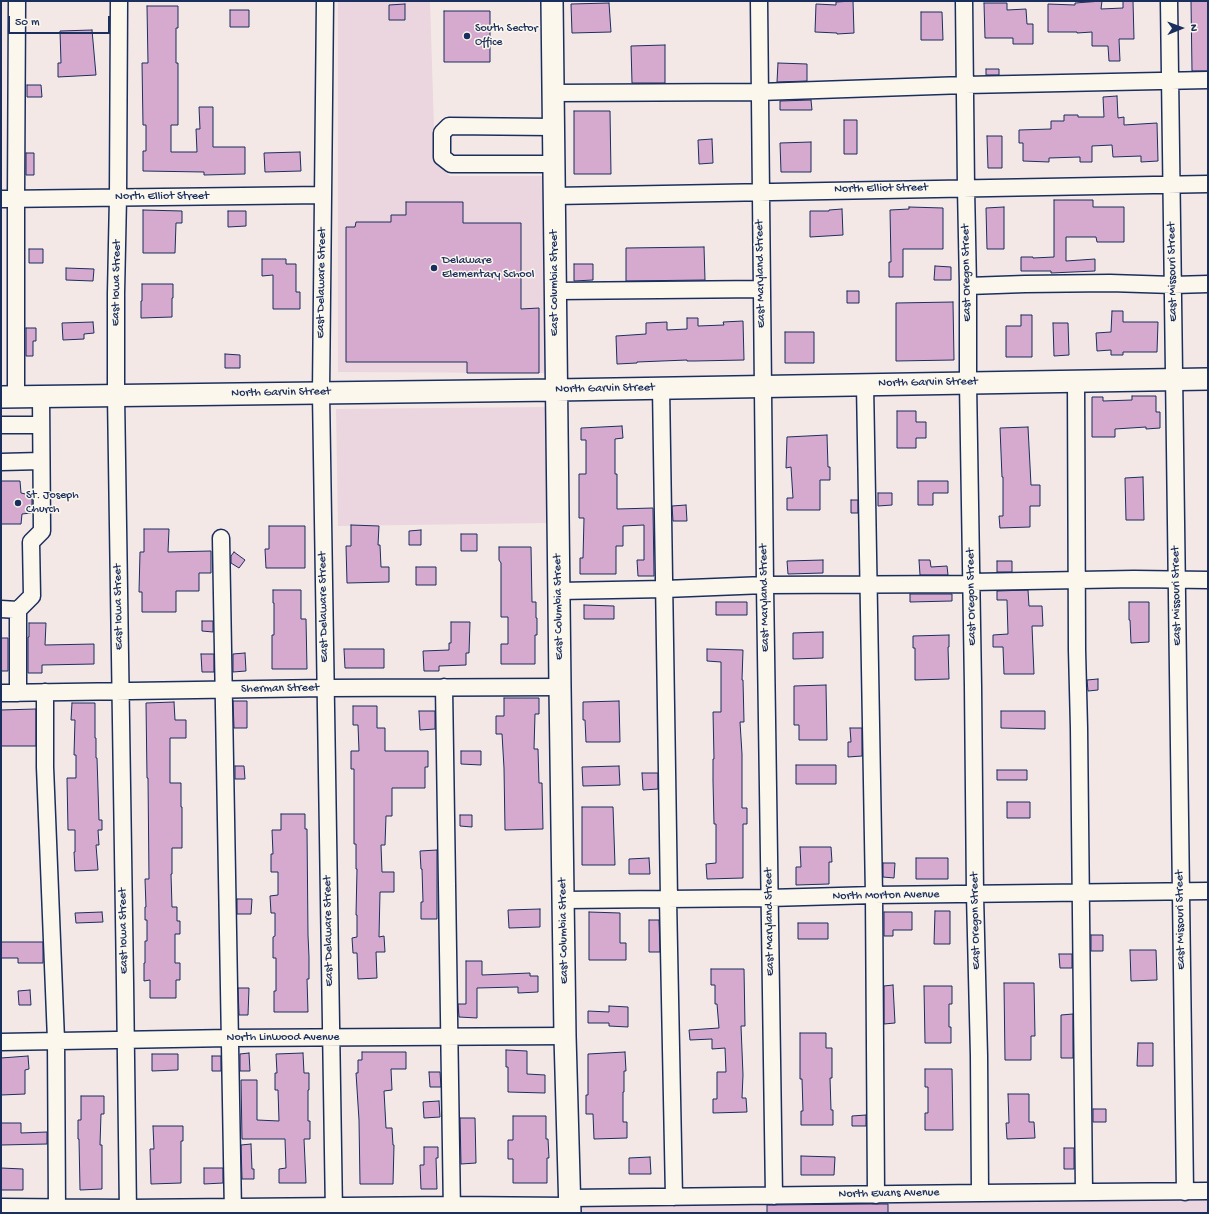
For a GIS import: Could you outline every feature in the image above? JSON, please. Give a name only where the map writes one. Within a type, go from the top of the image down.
[{"type":"main road","name":"East Columbia Street","points":[[552,1],[565,1036],[570,1206]]},
{"type":"main road","name":"North Garvin Street","points":[[8,397],[556,390],[1208,379]]},
{"type":"street","points":[[8,397],[8,198],[17,1]]},
{"type":"street","name":"East Iowa Street","points":[[119,1],[116,395],[128,1210]]},
{"type":"street","name":"East Delaware Street","points":[[325,1],[321,393],[330,1038],[334,1209]]},
{"type":"street","name":"East Maryland Street","points":[[759,1],[760,192],[774,1196]]},
{"type":"street","name":"East Oregon Street","points":[[964,1],[980,1193]]},
{"type":"street","name":"East Missouri Street","points":[[1170,1],[1185,1192]]},
{"type":"street","points":[[553,93],[759,92],[966,84],[1208,80]]},
{"type":"street","points":[[553,127],[449,126],[442,133],[442,156],[450,164],[554,164]]},
{"type":"street","name":"North Elliot Street","points":[[554,196],[1208,184]]},
{"type":"street","name":"North Elliot Street","points":[[8,198],[323,195]]},
{"type":"street","points":[[968,286],[1110,283],[1173,285],[1208,284]]},
{"type":"street","points":[[556,291],[762,289]]},
{"type":"street","points":[[1076,381],[1077,650],[1084,1192]]},
{"type":"street","points":[[865,384],[874,895],[876,1195]]},
{"type":"street","points":[[660,388],[665,589],[668,899],[674,1197]]},
{"type":"street","points":[[18,693],[18,610],[32,596],[31,542],[42,531],[41,396]]},
{"type":"street","points":[[1,425],[41,425]]},
{"type":"street","points":[[1,462],[41,461]]},
{"type":"street","points":[[221,538],[233,1210]]},
{"type":"street","points":[[559,591],[765,585],[971,583],[1134,579],[1208,580]]},
{"type":"street","points":[[1,610],[18,610]]},
{"type":"street","name":"Sherman Street","points":[[1,693],[224,689],[560,686]]},
{"type":"street","points":[[444,687],[452,1209]]},
{"type":"street","points":[[44,692],[45,767],[56,1040],[57,1210]]},
{"type":"street","name":"North Morton Avenue","points":[[563,900],[1208,891]]},
{"type":"street","name":"North Linwood Avenue","points":[[1,1042],[230,1038],[565,1036]]},
{"type":"street","name":"North Evans Avenue","points":[[1,1207],[57,1210],[452,1209],[570,1206],[674,1197],[1208,1191]]},
{"type":"shaded area","points":[[338,1],[430,1],[435,161],[450,176],[544,176],[546,373],[338,372]]},
{"type":"shaded area","points":[[545,407],[547,523],[338,526],[336,409]]},
{"type":"shaded area","points":[[1208,1195],[1208,1213],[570,1213],[570,1198]]},
{"type":"building","points":[[853,1],[854,33],[837,34],[815,32],[816,4],[836,5],[836,2]]},
{"type":"building","points":[[1102,1],[1101,9],[1123,8],[1123,1],[1133,1],[1134,39],[1119,39],[1120,61],[1109,61],[1108,46],[1092,46],[1092,32],[1048,32],[1048,4],[1075,5],[1075,3]]},
{"type":"building","points":[[1191,1],[1208,1],[1208,71],[1192,71]]},
{"type":"building","points":[[609,3],[611,32],[572,33],[571,4]]},
{"type":"building","points":[[984,3],[1007,3],[1007,10],[1026,9],[1027,24],[1033,24],[1033,44],[1013,44],[1013,38],[985,38]]},
{"type":"building","points":[[405,4],[405,20],[389,20],[389,5]]},
{"type":"building","points":[[147,6],[178,6],[178,28],[176,28],[176,63],[178,63],[178,125],[171,125],[171,152],[197,152],[196,129],[200,129],[199,107],[213,107],[213,147],[245,147],[245,174],[204,175],[204,172],[143,171],[143,151],[146,151],[146,125],[143,125],[142,63],[148,63]]},
{"type":"building","points":[[230,10],[249,10],[249,27],[230,27]]},
{"type":"building","name":"South Sector Office","points":[[444,11],[490,11],[490,62],[444,62]]},
{"type":"building","points":[[921,12],[942,12],[943,40],[921,40]]},
{"type":"building","points":[[92,30],[96,75],[58,77],[58,63],[61,63],[60,31]]},
{"type":"building","points":[[665,45],[665,83],[632,83],[631,46]]},
{"type":"building","points":[[778,63],[807,64],[807,81],[777,82]]},
{"type":"building","points":[[986,69],[999,69],[999,75],[986,75]]},
{"type":"building","points":[[27,85],[41,85],[42,97],[27,97]]},
{"type":"building","points":[[1117,96],[1118,118],[1124,117],[1124,125],[1157,123],[1158,161],[1141,162],[1141,156],[1113,157],[1112,145],[1092,146],[1092,162],[1080,162],[1080,157],[1049,158],[1049,162],[1023,161],[1023,143],[1019,143],[1019,130],[1051,129],[1051,121],[1064,121],[1064,115],[1078,115],[1078,117],[1104,117],[1103,97]]},
{"type":"building","points":[[811,100],[812,110],[780,110],[780,101]]},
{"type":"building","points":[[574,111],[610,111],[611,174],[574,174]]},
{"type":"building","points":[[844,120],[857,120],[857,154],[844,154]]},
{"type":"building","points":[[987,136],[1002,136],[1002,168],[988,168]]},
{"type":"building","points":[[712,139],[713,163],[699,164],[698,140]]},
{"type":"building","points":[[811,142],[811,172],[781,172],[780,143]]},
{"type":"building","points":[[300,152],[301,171],[265,172],[264,153]]},
{"type":"building","points":[[26,153],[34,153],[34,175],[26,175]]},
{"type":"building","points":[[1054,200],[1093,200],[1093,207],[1124,207],[1124,242],[1097,242],[1096,237],[1066,237],[1066,261],[1095,259],[1095,271],[1051,273],[1051,271],[1021,271],[1021,257],[1054,257]]},
{"type":"building","name":"Delaware Elementary School","points":[[406,202],[463,202],[463,223],[521,223],[521,309],[539,308],[539,373],[467,373],[467,362],[346,362],[346,227],[355,227],[356,222],[391,222],[391,215],[406,215]]},
{"type":"building","points":[[909,207],[943,208],[943,249],[903,249],[903,277],[889,277],[889,262],[891,262],[890,210],[909,209]]},
{"type":"building","points":[[1004,207],[1004,249],[987,249],[986,208]]},
{"type":"building","points":[[842,209],[843,235],[810,237],[810,211]]},
{"type":"building","points":[[143,210],[182,211],[182,223],[176,223],[175,253],[143,253]]},
{"type":"building","points":[[228,211],[246,211],[246,226],[228,227]]},
{"type":"building","points":[[704,247],[705,280],[626,281],[626,248]]},
{"type":"building","points":[[29,249],[43,249],[43,263],[29,263]]},
{"type":"building","points":[[262,259],[286,259],[286,264],[296,264],[296,292],[300,292],[300,309],[273,309],[273,275],[262,276]]},
{"type":"building","points":[[574,264],[593,264],[593,280],[574,281]]},
{"type":"building","points":[[935,266],[951,267],[951,280],[934,280]]},
{"type":"building","points":[[66,268],[94,269],[93,281],[66,280]]},
{"type":"building","points":[[142,284],[173,284],[172,317],[141,318]]},
{"type":"building","points":[[847,291],[859,291],[859,303],[847,303]]},
{"type":"building","points":[[953,302],[954,360],[896,361],[896,303]]},
{"type":"building","points":[[1112,311],[1123,311],[1123,322],[1158,322],[1157,352],[1123,352],[1123,355],[1111,355],[1111,350],[1097,351],[1096,333],[1111,332]]},
{"type":"building","points":[[1021,315],[1032,315],[1032,357],[1006,357],[1006,326],[1021,326]]},
{"type":"building","points":[[687,318],[698,318],[698,326],[724,325],[723,322],[743,321],[744,360],[687,360],[617,364],[616,336],[646,334],[646,323],[667,322],[667,330],[687,329]]},
{"type":"building","points":[[93,322],[94,333],[84,334],[84,339],[63,340],[62,323]]},
{"type":"building","points":[[1053,323],[1068,323],[1069,355],[1054,356]]},
{"type":"building","points":[[26,328],[36,328],[36,341],[33,341],[33,356],[26,356]]},
{"type":"building","points":[[785,332],[814,332],[814,363],[785,363]]},
{"type":"building","points":[[225,354],[240,355],[240,368],[225,368]]},
{"type":"building","points":[[1132,396],[1156,396],[1156,412],[1160,412],[1160,428],[1146,429],[1146,427],[1115,429],[1115,437],[1092,437],[1092,397],[1103,397],[1103,401],[1132,400]]},
{"type":"building","points":[[897,411],[916,411],[916,422],[926,422],[926,438],[916,438],[916,448],[897,448]]},
{"type":"building","points":[[622,426],[623,438],[615,439],[617,509],[653,508],[654,576],[638,576],[637,560],[644,560],[644,525],[623,526],[623,546],[616,546],[616,574],[580,574],[580,558],[583,558],[584,518],[579,518],[579,474],[586,474],[586,440],[581,440],[581,428]]},
{"type":"building","points":[[1028,427],[1031,485],[1040,485],[1040,506],[1030,506],[1030,527],[1000,528],[999,516],[1003,516],[1003,477],[1000,428]]},
{"type":"building","points":[[827,435],[830,480],[820,480],[820,510],[787,510],[787,498],[793,498],[791,467],[786,468],[787,437]]},
{"type":"building","points":[[1143,477],[1144,520],[1126,520],[1125,478]]},
{"type":"building","name":"St. Joseph Church","points":[[1,481],[20,481],[21,493],[32,497],[32,511],[31,513],[22,514],[21,524],[1,524]]},
{"type":"building","points":[[918,481],[948,481],[948,493],[933,493],[933,505],[918,505]]},
{"type":"building","points":[[878,493],[892,493],[892,505],[878,506]]},
{"type":"building","points":[[851,500],[858,500],[858,513],[851,513]]},
{"type":"building","points":[[686,505],[687,521],[673,521],[672,506]]},
{"type":"building","points":[[351,525],[379,526],[378,545],[380,545],[381,567],[389,567],[389,582],[347,583],[346,546],[351,546]]},
{"type":"building","points":[[269,526],[305,526],[305,568],[266,568],[265,549],[269,549]]},
{"type":"building","points":[[144,529],[169,529],[168,552],[211,551],[211,573],[199,573],[199,591],[176,591],[176,612],[142,612],[142,592],[139,592],[140,552],[144,552]]},
{"type":"building","points":[[421,530],[421,545],[409,545],[409,531]]},
{"type":"building","points":[[461,534],[477,534],[477,551],[461,551]]},
{"type":"building","points":[[499,547],[531,547],[532,602],[536,602],[537,618],[537,635],[535,635],[535,664],[501,664],[501,644],[508,644],[508,617],[501,617],[501,563],[499,560]]},
{"type":"building","points":[[234,552],[245,560],[239,568],[231,563],[231,556]]},
{"type":"building","points":[[823,560],[823,573],[788,574],[787,561]]},
{"type":"building","points":[[919,560],[930,560],[931,567],[947,566],[948,575],[920,575]]},
{"type":"building","points":[[997,561],[1012,561],[1012,572],[997,572]]},
{"type":"building","points":[[416,567],[436,567],[436,585],[416,585]]},
{"type":"building","points":[[273,590],[301,590],[301,619],[306,619],[307,669],[272,669],[272,635],[274,635]]},
{"type":"building","points":[[1028,590],[1029,606],[1042,606],[1043,626],[1032,626],[1034,674],[1004,674],[1003,647],[993,647],[993,635],[1008,634],[1007,600],[997,600],[997,591]]},
{"type":"building","points":[[910,594],[952,594],[952,601],[910,602]]},
{"type":"building","points":[[716,602],[747,602],[747,615],[716,615]]},
{"type":"building","points":[[1129,602],[1149,602],[1149,642],[1131,643]]},
{"type":"building","points":[[584,605],[614,606],[614,619],[584,619]]},
{"type":"building","points":[[202,621],[213,621],[213,632],[202,631]]},
{"type":"building","points":[[451,622],[470,622],[469,653],[466,653],[466,665],[439,666],[439,671],[424,671],[423,651],[449,650],[449,643],[451,643]]},
{"type":"building","points":[[29,623],[46,623],[45,645],[94,644],[94,664],[42,665],[42,673],[28,673]]},
{"type":"building","points":[[823,632],[823,658],[793,659],[793,633]]},
{"type":"building","points":[[949,635],[949,679],[915,680],[915,648],[913,648],[913,636]]},
{"type":"building","points":[[1,638],[8,638],[8,671],[1,671]]},
{"type":"building","points":[[344,649],[384,649],[384,668],[345,668]]},
{"type":"building","points":[[707,649],[743,650],[742,680],[744,722],[740,722],[742,754],[742,808],[747,808],[747,824],[743,824],[743,878],[707,879],[706,864],[716,863],[716,824],[714,824],[713,781],[713,712],[721,712],[721,662],[707,661]]},
{"type":"building","points":[[245,653],[246,671],[233,672],[233,654]]},
{"type":"building","points":[[201,654],[214,654],[214,672],[202,672]]},
{"type":"building","points":[[1098,679],[1098,690],[1088,691],[1087,680]]},
{"type":"building","points":[[826,685],[827,740],[799,740],[799,725],[794,725],[794,686]]},
{"type":"building","points":[[504,698],[539,698],[539,714],[535,714],[534,749],[538,749],[539,783],[542,783],[543,829],[505,830],[502,734],[496,734],[496,716],[504,716]]},
{"type":"building","points":[[233,701],[247,701],[247,728],[234,728]]},
{"type":"building","points":[[619,701],[620,742],[586,742],[585,720],[583,720],[583,702]]},
{"type":"building","points":[[174,702],[175,720],[186,720],[186,738],[170,738],[170,783],[181,783],[182,807],[182,848],[172,848],[171,874],[172,907],[177,907],[177,921],[180,921],[180,934],[175,934],[175,963],[180,963],[180,980],[176,980],[176,998],[150,998],[150,980],[144,981],[145,941],[147,941],[147,920],[145,920],[145,879],[149,879],[146,703]]},
{"type":"building","points":[[72,703],[95,703],[99,820],[102,820],[102,830],[98,830],[99,845],[96,845],[98,870],[75,871],[75,830],[68,830],[67,778],[76,778],[76,755],[74,755],[75,720],[71,720]]},
{"type":"building","points":[[353,706],[377,706],[377,728],[385,728],[385,751],[428,751],[428,767],[425,767],[425,788],[392,788],[392,816],[386,816],[385,845],[381,845],[382,872],[394,872],[394,892],[380,892],[379,937],[384,936],[385,952],[376,952],[377,978],[358,979],[357,953],[353,953],[352,938],[357,937],[357,869],[356,844],[354,844],[354,769],[351,769],[351,751],[359,751],[358,725],[353,725]]},
{"type":"building","points":[[36,709],[36,746],[1,746],[1,710]]},
{"type":"building","points":[[419,711],[435,711],[435,729],[420,730]]},
{"type":"building","points":[[1001,711],[1045,711],[1045,729],[1001,728]]},
{"type":"building","points":[[850,728],[862,728],[862,756],[848,757],[848,742],[851,742]]},
{"type":"building","points":[[461,751],[481,751],[481,765],[461,764]]},
{"type":"building","points":[[796,765],[836,765],[836,784],[796,784]]},
{"type":"building","points":[[235,766],[244,766],[245,779],[235,779]]},
{"type":"building","points":[[619,766],[620,785],[583,786],[582,767]]},
{"type":"building","points":[[997,770],[1027,770],[1027,780],[997,780]]},
{"type":"building","points":[[642,773],[658,773],[658,789],[643,790]]},
{"type":"building","points":[[1007,802],[1030,802],[1030,818],[1007,818]]},
{"type":"building","points":[[582,807],[613,807],[615,865],[582,865]]},
{"type":"building","points":[[281,814],[305,814],[305,829],[307,829],[309,957],[309,979],[307,979],[308,1012],[274,1012],[274,991],[276,991],[276,958],[273,958],[275,913],[271,913],[270,896],[278,895],[278,872],[271,872],[271,854],[273,854],[272,830],[281,830]]},
{"type":"building","points":[[460,815],[472,815],[472,827],[460,826]]},
{"type":"building","points":[[800,847],[831,847],[832,862],[829,862],[829,884],[796,885],[796,867],[801,867]]},
{"type":"building","points":[[437,850],[437,919],[421,919],[421,902],[423,902],[420,851]]},
{"type":"building","points":[[649,858],[650,874],[629,874],[629,859]]},
{"type":"building","points":[[916,858],[948,858],[948,879],[916,879]]},
{"type":"building","points":[[883,863],[895,863],[894,878],[883,877]]},
{"type":"building","points":[[237,899],[252,899],[251,914],[237,914]]},
{"type":"building","points":[[540,909],[540,927],[509,928],[508,910]]},
{"type":"building","points":[[935,911],[950,911],[950,944],[934,944]]},
{"type":"building","points":[[102,912],[103,922],[76,923],[75,913]]},
{"type":"building","points":[[589,912],[620,913],[620,943],[626,943],[626,960],[589,960]]},
{"type":"building","points":[[884,912],[912,912],[912,930],[893,930],[893,936],[884,936]]},
{"type":"building","points":[[649,920],[659,920],[660,952],[649,952]]},
{"type":"building","points":[[798,923],[828,923],[828,939],[798,939]]},
{"type":"building","points":[[1091,935],[1103,935],[1103,951],[1091,951]]},
{"type":"building","points":[[1,942],[43,942],[43,963],[18,963],[18,958],[1,958]]},
{"type":"building","points":[[1130,950],[1156,950],[1157,980],[1131,981]]},
{"type":"building","points":[[1059,954],[1072,954],[1072,968],[1060,968]]},
{"type":"building","points":[[466,961],[482,961],[482,975],[530,973],[530,976],[538,976],[538,992],[518,993],[518,987],[477,988],[477,1018],[459,1017],[458,1004],[466,1004]]},
{"type":"building","points":[[711,969],[744,969],[745,1026],[741,1026],[743,1075],[742,1098],[746,1098],[747,1112],[713,1113],[713,1099],[717,1099],[717,1072],[726,1072],[725,1048],[712,1049],[712,1039],[690,1040],[689,1030],[719,1028],[717,1004],[715,1004],[715,985],[711,985]]},
{"type":"building","points":[[1004,983],[1034,983],[1035,1036],[1031,1036],[1031,1060],[1005,1060]]},
{"type":"building","points":[[893,985],[895,1023],[884,1024],[884,986]]},
{"type":"building","points":[[924,986],[952,986],[952,1004],[949,1004],[951,1043],[925,1043]]},
{"type":"building","points":[[238,988],[249,988],[248,1015],[239,1015]]},
{"type":"building","points":[[30,990],[31,1005],[19,1005],[18,991]]},
{"type":"building","points":[[609,1006],[628,1007],[628,1027],[609,1026],[609,1023],[588,1023],[588,1011],[609,1012]]},
{"type":"building","points":[[1073,1014],[1073,1058],[1061,1058],[1061,1015]]},
{"type":"building","points":[[800,1033],[826,1033],[826,1048],[832,1048],[832,1078],[830,1078],[833,1125],[801,1125],[801,1111],[803,1111],[802,1079],[800,1079]]},
{"type":"building","points":[[1138,1043],[1153,1043],[1153,1066],[1137,1066]]},
{"type":"building","points":[[506,1050],[527,1051],[527,1074],[545,1075],[545,1093],[508,1092]]},
{"type":"building","points":[[362,1052],[406,1052],[406,1069],[391,1069],[392,1090],[384,1091],[386,1128],[392,1128],[394,1145],[393,1184],[360,1184],[359,1120],[356,1073],[358,1073],[358,1060],[362,1060]]},
{"type":"building","points":[[625,1052],[626,1071],[624,1071],[623,1122],[627,1122],[627,1138],[594,1139],[593,1114],[586,1114],[586,1095],[588,1095],[588,1054]]},
{"type":"building","points":[[249,1053],[250,1071],[240,1071],[240,1054]]},
{"type":"building","points":[[303,1053],[304,1073],[309,1073],[308,1121],[310,1121],[310,1139],[304,1139],[306,1183],[279,1183],[279,1169],[286,1168],[285,1139],[242,1139],[241,1080],[257,1080],[257,1120],[279,1121],[278,1090],[275,1090],[275,1073],[277,1073],[276,1054]]},
{"type":"building","points":[[152,1054],[178,1054],[178,1070],[152,1071]]},
{"type":"building","points":[[28,1056],[29,1069],[25,1070],[25,1094],[1,1095],[1,1058]]},
{"type":"building","points":[[212,1056],[221,1056],[221,1071],[212,1071]]},
{"type":"building","points":[[925,1069],[952,1069],[953,1130],[925,1130],[925,1113],[928,1113],[928,1087],[925,1087]]},
{"type":"building","points":[[429,1072],[440,1072],[441,1087],[430,1087]]},
{"type":"building","points":[[1008,1094],[1029,1094],[1029,1122],[1034,1122],[1035,1138],[1007,1139],[1006,1123],[1009,1123]]},
{"type":"building","points":[[81,1096],[104,1096],[104,1114],[101,1114],[100,1145],[102,1145],[102,1189],[80,1190],[78,1120],[81,1120]]},
{"type":"building","points":[[439,1101],[440,1117],[424,1118],[423,1102]]},
{"type":"building","points":[[1093,1109],[1106,1109],[1106,1122],[1093,1122]]},
{"type":"building","points":[[866,1115],[866,1126],[852,1126],[852,1116]]},
{"type":"building","points":[[513,1116],[546,1116],[546,1139],[548,1139],[549,1158],[547,1158],[547,1183],[513,1183],[513,1159],[508,1159],[508,1140],[513,1140]]},
{"type":"building","points":[[460,1118],[475,1118],[476,1163],[461,1164]]},
{"type":"building","points":[[1,1123],[21,1123],[21,1133],[47,1132],[47,1144],[1,1145]]},
{"type":"building","points":[[153,1126],[183,1126],[183,1141],[181,1141],[181,1183],[151,1184],[150,1149],[154,1149]]},
{"type":"building","points":[[251,1144],[254,1179],[242,1179],[241,1145]]},
{"type":"building","points":[[424,1147],[438,1147],[438,1158],[436,1158],[437,1189],[421,1189],[420,1165],[424,1165]]},
{"type":"building","points":[[1064,1148],[1074,1148],[1074,1169],[1064,1169]]},
{"type":"building","points":[[801,1156],[835,1157],[834,1175],[801,1175]]},
{"type":"building","points":[[650,1157],[651,1174],[629,1174],[629,1158]]},
{"type":"building","points":[[1,1168],[23,1169],[23,1190],[1,1190]]},
{"type":"building","points":[[204,1168],[223,1168],[223,1183],[204,1184]]},
{"type":"building","points":[[888,1204],[888,1213],[767,1213],[767,1205]]},
{"type":"place","name":"South Sector Office","points":[[467,36]]},
{"type":"place","name":"Delaware Elementary School","points":[[434,268]]},
{"type":"place","name":"St. Joseph Church","points":[[18,503]]}]
